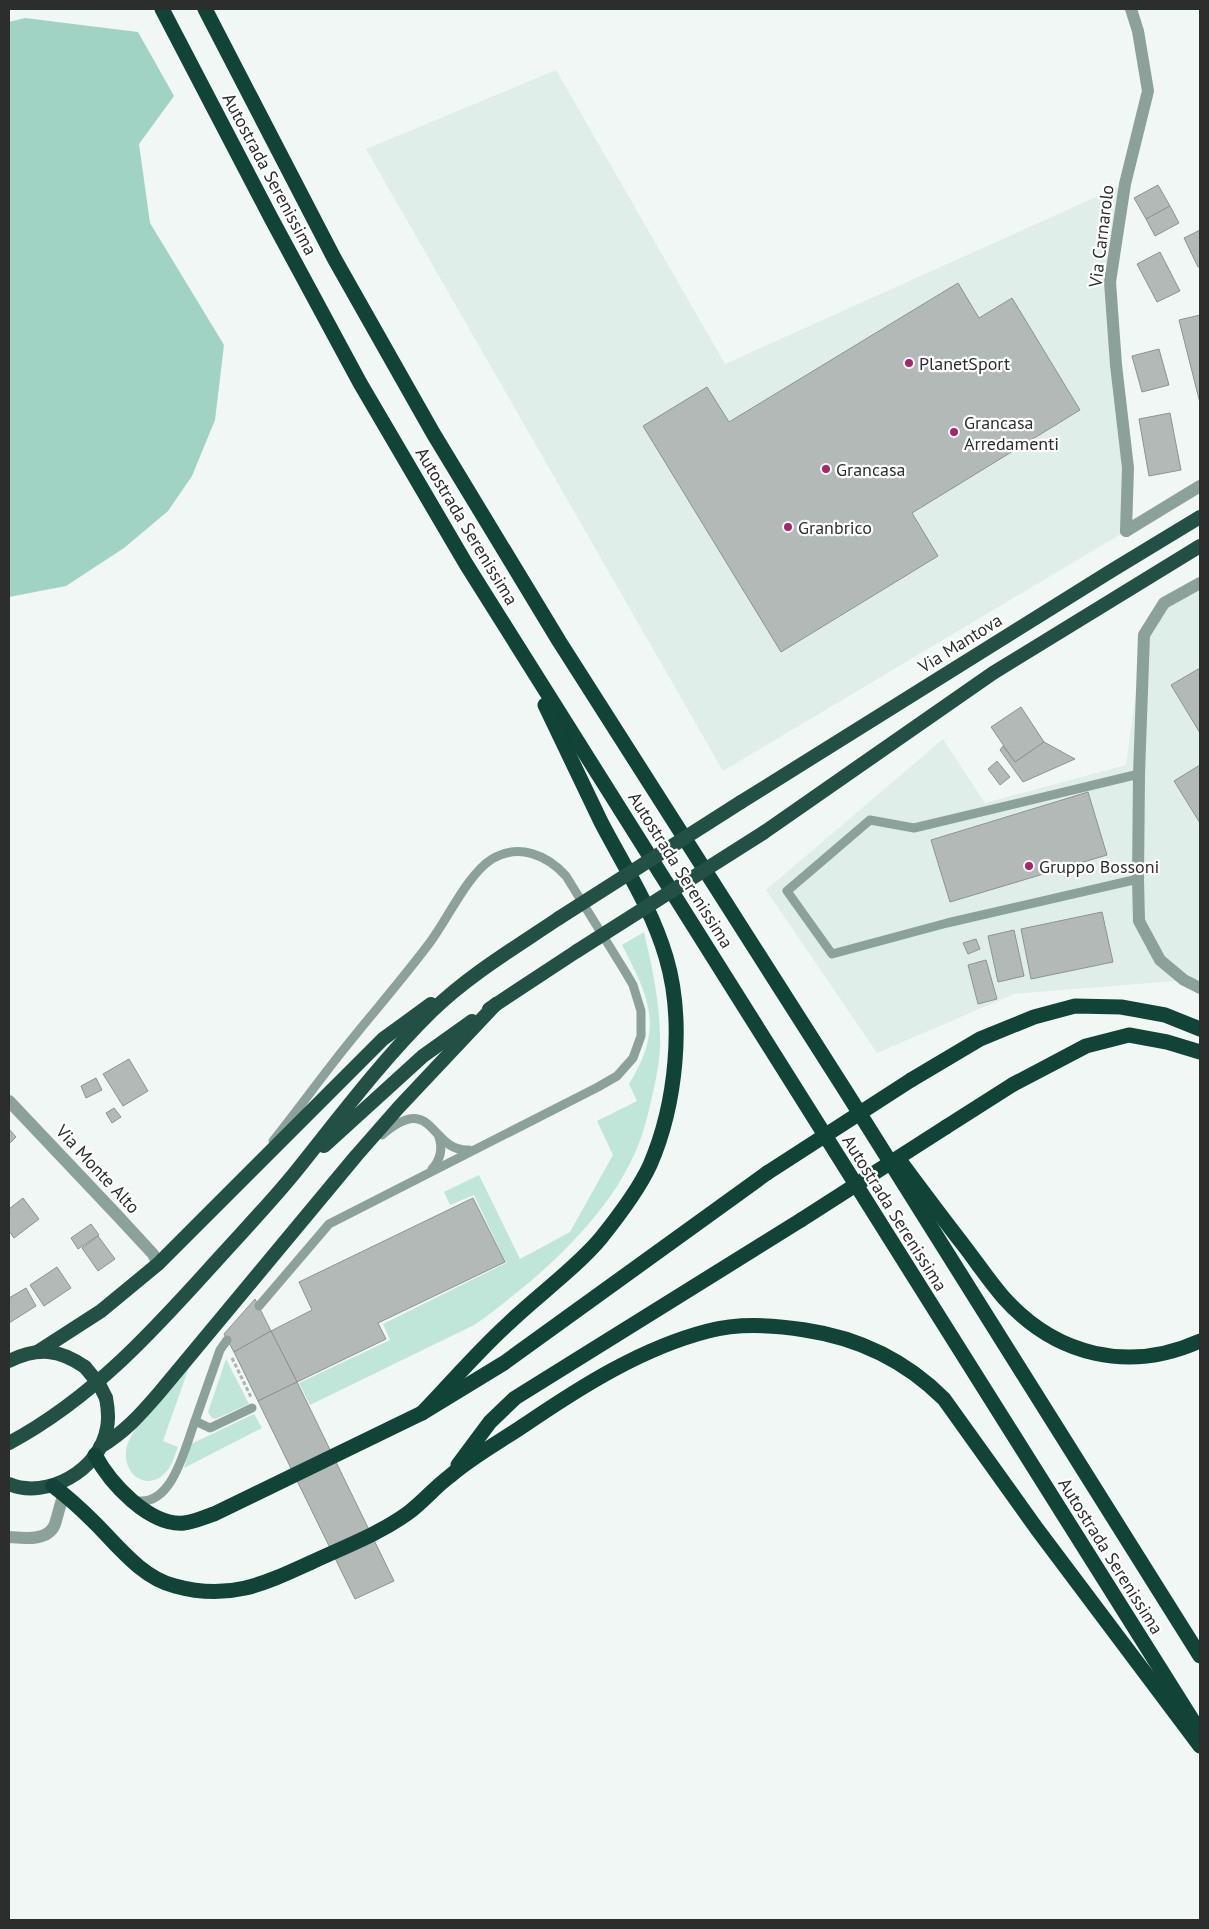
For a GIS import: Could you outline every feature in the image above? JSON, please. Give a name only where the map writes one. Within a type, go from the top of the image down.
[{"type":"highway","name":"Autostrada Serenissima","points":[[162,9],[266,209],[360,383],[466,564],[1200,1732]]},
{"type":"highway","name":"Autostrada Serenissima","points":[[205,9],[334,258],[434,433],[559,641],[845,1090],[1200,1656]]},
{"type":"highway","name":"Via Mantova","points":[[463,984],[559,918],[741,802],[1111,571],[1200,518]]},
{"type":"highway","points":[[296,1172],[423,1056],[496,1004],[763,833],[993,673],[1200,546]]},
{"type":"highway","points":[[422,1413],[508,1323],[560,1278],[599,1240],[622,1210],[649,1166],[662,1130],[672,1086],[677,1038],[673,992],[667,958],[654,922],[601,821],[514,640]]},
{"type":"highway","points":[[9,1443],[55,1415],[88,1391],[159,1325],[296,1172],[374,1074],[432,1011],[463,984]]},
{"type":"highway","points":[[9,1361],[40,1350],[101,1311],[158,1264],[383,1039],[410,1018],[463,984]]},
{"type":"highway","points":[[59,1490],[98,1451],[128,1428],[356,1156],[399,1107],[496,1004]]},
{"type":"highway","points":[[40,1350],[59,1353],[73,1359],[85,1367],[99,1384],[106,1398],[109,1415],[107,1430],[98,1451],[103,1469],[129,1498],[154,1515],[169,1522],[184,1523],[199,1519],[222,1510],[422,1413],[504,1363],[767,1173],[912,1080],[980,1039],[1034,1016],[1075,1006],[1121,1007],[1165,1015],[1200,1029]]},
{"type":"highway","points":[[451,1474],[490,1422],[514,1398],[801,1220],[1012,1085],[1086,1046],[1129,1035],[1167,1042],[1200,1052]]},
{"type":"highway","points":[[845,1090],[1004,1298],[1029,1321],[1057,1341],[1090,1353],[1121,1357],[1179,1351],[1200,1341]]},
{"type":"highway","points":[[10,1486],[27,1489],[59,1490],[128,1556],[156,1578],[172,1586],[192,1590],[232,1591],[249,1589],[371,1534],[408,1513],[451,1474],[567,1396],[638,1357],[674,1341],[710,1330],[753,1326],[789,1327],[826,1333],[852,1341],[903,1364],[926,1380],[944,1399],[1037,1529],[1200,1746]]},
{"type":"street","name":"Via Carnarolo","points":[[1131,9],[1138,31],[1148,91],[1125,184],[1110,282],[1116,365],[1128,468],[1126,530],[1200,486]]},
{"type":"street","points":[[1200,583],[1164,603],[1144,635],[1138,774],[1139,921],[1160,960],[1184,980],[1200,988]]},
{"type":"street","name":"Via Monte Alto","points":[[9,1101],[153,1254],[158,1264]]},
{"type":"street","points":[[9,1537],[31,1539],[39,1538],[50,1532],[58,1510],[59,1490]]},
{"type":"lane","points":[[1138,774],[914,828],[870,820],[787,891],[832,954],[947,923],[1138,879]]},
{"type":"lane","points":[[237,1186],[431,941],[477,872],[492,859],[507,853],[524,852],[540,855],[555,864],[566,876],[633,985],[642,1011],[641,1036],[633,1058],[618,1076],[329,1224],[259,1306]]},
{"type":"lane","points":[[356,1156],[389,1128],[406,1119],[425,1121],[452,1148],[461,1151],[479,1148]]},
{"type":"lane","points":[[426,1173],[439,1161],[441,1152],[439,1135]]},
{"type":"lane","points":[[129,1498],[142,1502],[151,1500],[166,1489],[174,1476],[220,1350],[226,1342]]},
{"type":"lane","points":[[195,1421],[210,1428],[252,1408]]},
{"type":"path","points":[[226,1342],[251,1397]]},
{"type":"shaded area","points":[[556,70],[725,364],[1125,184],[1110,282],[1126,531],[723,771],[366,149]]},
{"type":"shaded area","points":[[1200,583],[1200,979],[1014,994],[877,1053],[766,890],[943,739],[985,803],[1126,765],[1144,635],[1164,603]]},
{"type":"green space","points":[[25,18],[138,32],[174,96],[139,144],[150,223],[224,345],[215,420],[192,476],[168,511],[124,548],[66,586],[9,597],[9,22]]},
{"type":"green space","points":[[644,932],[658,1004],[659,1061],[642,1135],[625,1173],[614,1191],[589,1223],[561,1253],[531,1281],[474,1325],[310,1405],[299,1383],[390,1340],[383,1324],[506,1263],[474,1195],[450,1205],[444,1192],[479,1175],[520,1259],[570,1232],[613,1155],[597,1121],[637,1101],[629,1084],[647,1046],[650,1030],[649,1014],[640,982],[622,945]]},
{"type":"green space","points":[[226,1359],[249,1404],[215,1419],[208,1412]]},
{"type":"green space","points":[[189,1367],[163,1441],[178,1447],[172,1462],[167,1471],[156,1479],[142,1480],[130,1470],[126,1455],[127,1446],[145,1416]]},
{"type":"green space","points":[[254,1414],[262,1428],[184,1468],[191,1444]]},
{"type":"building","points":[[1158,185],[1170,206],[1146,219],[1134,198]]},
{"type":"building","points":[[1170,206],[1179,223],[1155,236],[1146,219]]},
{"type":"building","points":[[1200,230],[1200,267],[1198,267],[1184,238]]},
{"type":"building","points":[[1160,252],[1180,291],[1157,302],[1137,264]]},
{"type":"building","name":"Grancasa","points":[[958,283],[979,318],[1012,298],[1080,410],[912,513],[938,556],[781,652],[643,426],[707,387],[729,422]]},
{"type":"building","points":[[1200,315],[1200,403],[1179,320]]},
{"type":"building","points":[[1159,349],[1169,385],[1142,392],[1132,356]]},
{"type":"building","points":[[1170,413],[1181,470],[1149,476],[1139,419]]},
{"type":"building","points":[[1200,668],[1200,733],[1171,685]]},
{"type":"building","points":[[1021,707],[1044,742],[1015,762],[991,727]]},
{"type":"building","points":[[1044,742],[1075,759],[1023,782],[1000,750],[1003,746],[1015,762]]},
{"type":"building","points":[[997,761],[1010,777],[1000,785],[988,769]]},
{"type":"building","points":[[1200,765],[1200,823],[1174,781]]},
{"type":"building","points":[[1088,792],[1107,855],[950,902],[931,840]]},
{"type":"building","points":[[1102,912],[1113,962],[1031,979],[1021,929]]},
{"type":"building","points":[[1014,930],[1024,976],[998,982],[988,936]]},
{"type":"building","points":[[976,939],[980,949],[968,954],[963,943]]},
{"type":"building","points":[[986,960],[997,999],[978,1004],[968,965]]},
{"type":"building","points":[[129,1059],[148,1091],[123,1106],[103,1074]]},
{"type":"building","points":[[96,1078],[102,1090],[86,1098],[81,1086]]},
{"type":"building","points":[[114,1108],[121,1117],[112,1123],[106,1113]]},
{"type":"building","points":[[9,1129],[16,1137],[9,1144]]},
{"type":"building","points":[[23,1198],[39,1219],[14,1238],[9,1231],[9,1209]]},
{"type":"building","points":[[473,1198],[505,1262],[378,1323],[386,1339],[297,1382],[271,1331],[312,1310],[299,1282]]},
{"type":"building","points":[[91,1224],[99,1235],[78,1249],[71,1238]]},
{"type":"building","points":[[98,1236],[115,1259],[98,1271],[82,1248]]},
{"type":"building","points":[[57,1267],[71,1288],[44,1306],[30,1285]]},
{"type":"building","points":[[26,1288],[36,1306],[9,1323],[9,1298]]},
{"type":"building","points":[[255,1299],[271,1331],[234,1352],[224,1334]]},
{"type":"building","points":[[271,1331],[297,1382],[258,1401],[234,1352]]},
{"type":"building","points":[[297,1382],[394,1581],[355,1599],[258,1401]]},
{"type":"place","name":"PlanetSport","points":[[909,363]]},
{"type":"place","name":"Grancasa Arredamenti","points":[[954,432]]},
{"type":"place","name":"Grancasa","points":[[826,469]]},
{"type":"place","name":"Granbrico","points":[[788,527]]},
{"type":"place","name":"Gruppo Bossoni","points":[[1029,866]]}]
